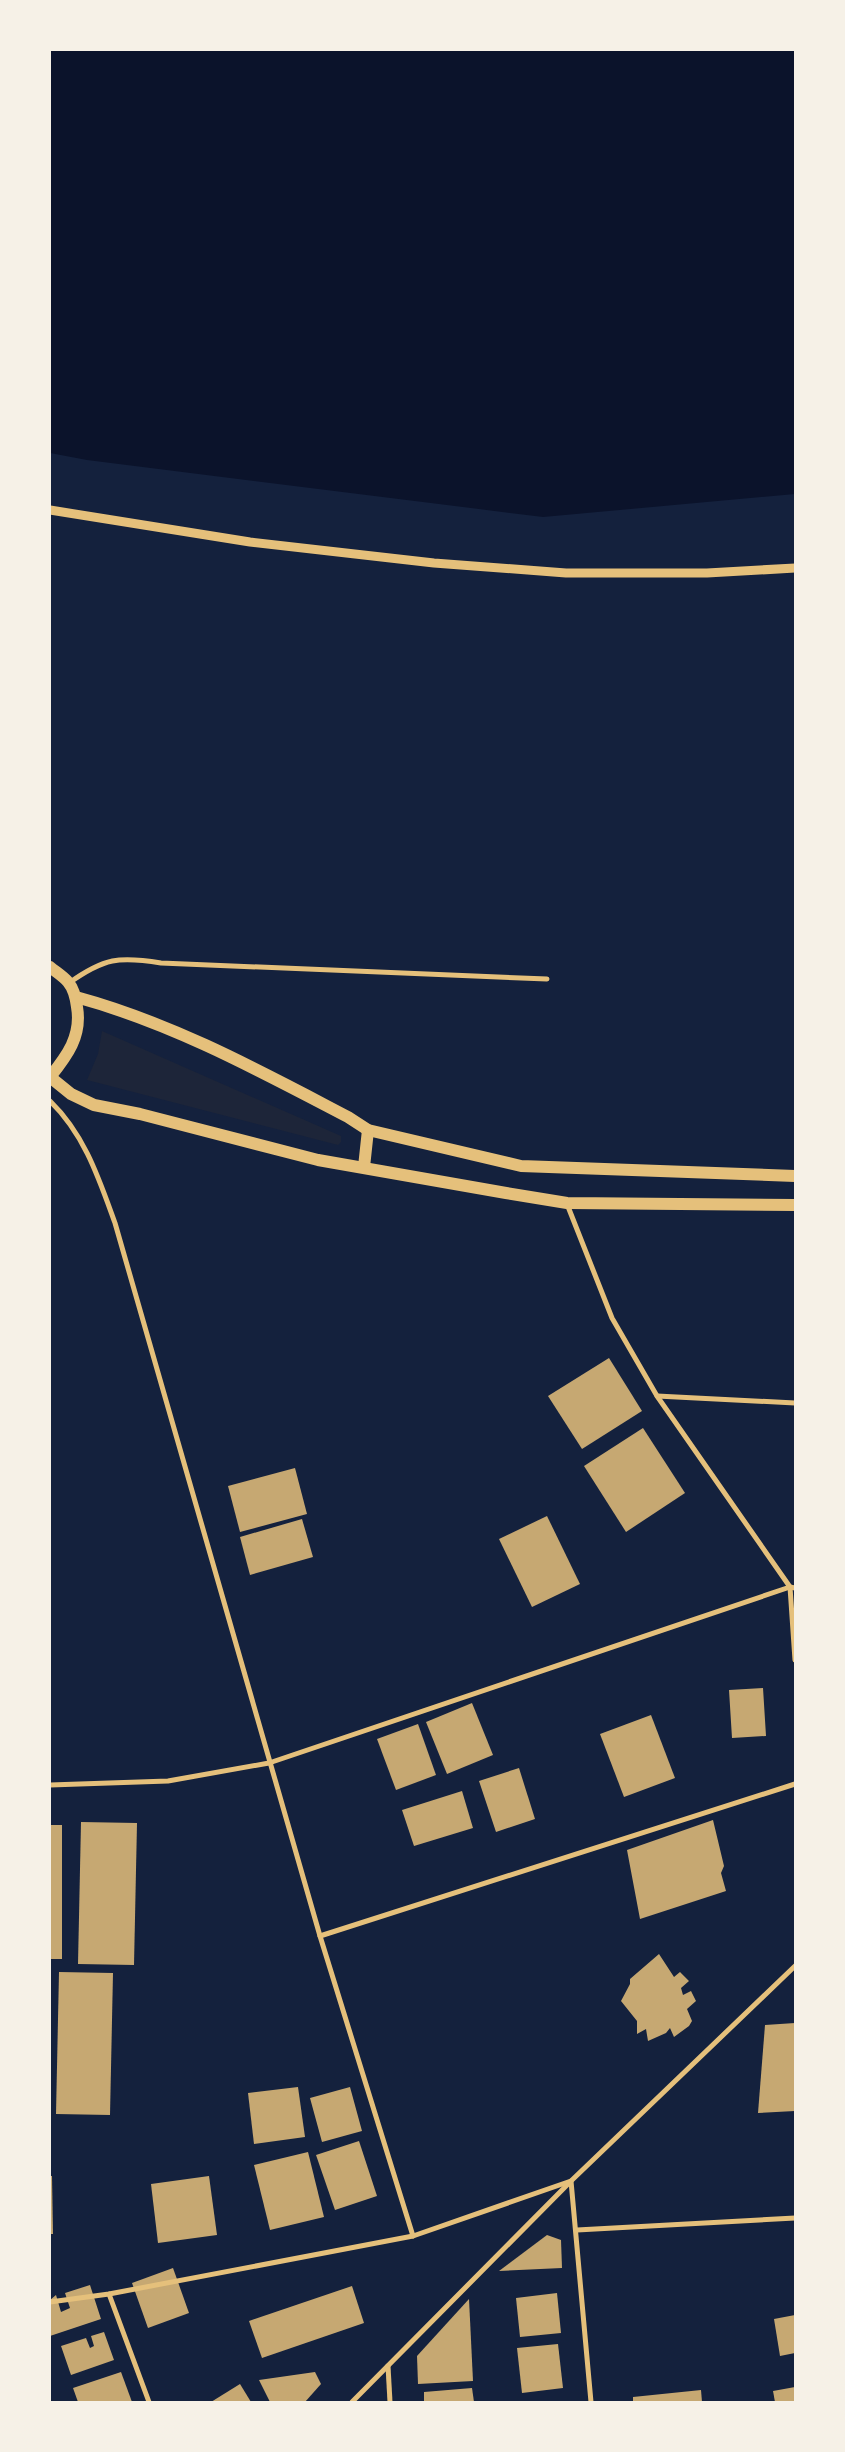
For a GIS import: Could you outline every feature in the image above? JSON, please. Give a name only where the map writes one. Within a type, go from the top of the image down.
[{"type":"main road","points":[[50,967],[68,983],[76,997],[79,1018],[75,1040],[65,1058],[50,1077],[72,1094],[94,1105],[140,1114],[318,1160],[567,1203],[795,1206]]},
{"type":"main road","points":[[76,997],[132,1015],[217,1050],[348,1117],[368,1130],[521,1166],[795,1176]]},
{"type":"main road","points":[[364,1168],[368,1130]]},
{"type":"street","points":[[50,510],[250,542],[434,562],[556,572],[707,573],[795,568]]},
{"type":"street","points":[[68,983],[92,966],[112,960],[132,958],[161,963],[547,980]]},
{"type":"street","points":[[50,1101],[64,1114],[93,1162],[115,1223],[269,1764],[413,2236]]},
{"type":"street","points":[[567,1203],[612,1318],[656,1396],[792,1588],[795,1660]]},
{"type":"street","points":[[656,1396],[795,1402]]},
{"type":"street","points":[[50,1785],[168,1780],[269,1764],[792,1588]]},
{"type":"street","points":[[320,1936],[795,1784]]},
{"type":"street","points":[[352,2402],[571,2181],[795,1966]]},
{"type":"street","points":[[50,2302],[108,2294],[413,2236],[571,2181]]},
{"type":"street","points":[[571,2181],[577,2230],[591,2402]]},
{"type":"street","points":[[577,2230],[795,2218]]},
{"type":"street","points":[[108,2294],[149,2402]]},
{"type":"street","points":[[388,2366],[390,2402]]},
{"type":"shaded area","points":[[50,50],[795,50],[795,494],[543,517],[87,460],[50,453]]},
{"type":"shaded area","points":[[102,1031],[341,1136],[341,1142],[338,1145],[87,1080],[98,1054]]},
{"type":"building","points":[[609,1358],[642,1411],[582,1449],[548,1396]]},
{"type":"building","points":[[643,1428],[685,1493],[626,1532],[584,1466]]},
{"type":"building","points":[[295,1468],[307,1514],[240,1532],[228,1486]]},
{"type":"building","points":[[547,1516],[580,1584],[532,1607],[499,1539]]},
{"type":"building","points":[[302,1519],[313,1557],[250,1575],[240,1537]]},
{"type":"building","points":[[763,1688],[766,1736],[732,1738],[729,1690]]},
{"type":"building","points":[[472,1703],[493,1755],[447,1774],[426,1722]]},
{"type":"building","points":[[651,1715],[675,1778],[624,1797],[600,1734]]},
{"type":"building","points":[[418,1724],[436,1775],[396,1790],[377,1739]]},
{"type":"building","points":[[519,1768],[535,1819],[496,1832],[479,1781]]},
{"type":"building","points":[[462,1791],[473,1828],[414,1846],[402,1810]]},
{"type":"building","points":[[713,1820],[724,1866],[721,1873],[726,1891],[640,1919],[627,1850]]},
{"type":"building","points":[[81,1822],[137,1823],[134,1965],[78,1964]]},
{"type":"building","points":[[50,1825],[62,1825],[62,1959],[50,1959]]},
{"type":"building","points":[[659,1954],[674,1977],[680,1972],[689,1981],[681,1988],[683,1995],[691,1991],[696,2001],[687,2009],[692,2021],[689,2026],[674,2037],[670,2028],[666,2033],[648,2041],[646,2029],[637,2034],[637,2021],[621,2001],[630,1984],[630,1979]]},
{"type":"building","points":[[59,1972],[113,1973],[110,2115],[56,2114]]},
{"type":"building","points":[[795,2023],[795,2111],[758,2113],[765,2025]]},
{"type":"building","points":[[298,2087],[305,2137],[254,2144],[248,2093]]},
{"type":"building","points":[[350,2087],[362,2131],[322,2142],[310,2098]]},
{"type":"building","points":[[359,2141],[377,2196],[335,2210],[316,2155]]},
{"type":"building","points":[[308,2152],[324,2217],[270,2230],[254,2165]]},
{"type":"building","points":[[50,2176],[52,2176],[53,2234],[50,2234]]},
{"type":"building","points":[[209,2176],[217,2235],[158,2243],[151,2184]]},
{"type":"building","points":[[547,2235],[561,2240],[562,2268],[499,2271]]},
{"type":"building","points":[[173,2268],[189,2313],[148,2328],[132,2283]]},
{"type":"building","points":[[90,2285],[101,2319],[50,2336],[50,2300],[56,2295],[61,2312],[70,2308],[65,2293]]},
{"type":"building","points":[[352,2286],[364,2323],[262,2358],[249,2321]]},
{"type":"building","points":[[557,2293],[561,2333],[520,2337],[516,2298]]},
{"type":"building","points":[[469,2299],[473,2381],[418,2384],[417,2356]]},
{"type":"building","points":[[795,2315],[795,2353],[780,2356],[774,2319]]},
{"type":"building","points":[[104,2332],[114,2360],[71,2375],[61,2346],[86,2338],[90,2348],[94,2346],[91,2336]]},
{"type":"building","points":[[558,2344],[563,2388],[522,2393],[517,2348]]},
{"type":"building","points":[[121,2372],[132,2402],[78,2402],[73,2388]]},
{"type":"building","points":[[315,2372],[321,2384],[305,2402],[270,2402],[259,2380]]},
{"type":"building","points":[[240,2384],[251,2402],[211,2402]]},
{"type":"building","points":[[795,2387],[795,2402],[775,2402],[773,2391]]},
{"type":"building","points":[[472,2388],[474,2402],[424,2402],[424,2392]]},
{"type":"building","points":[[701,2390],[702,2402],[633,2402],[633,2397]]}]
